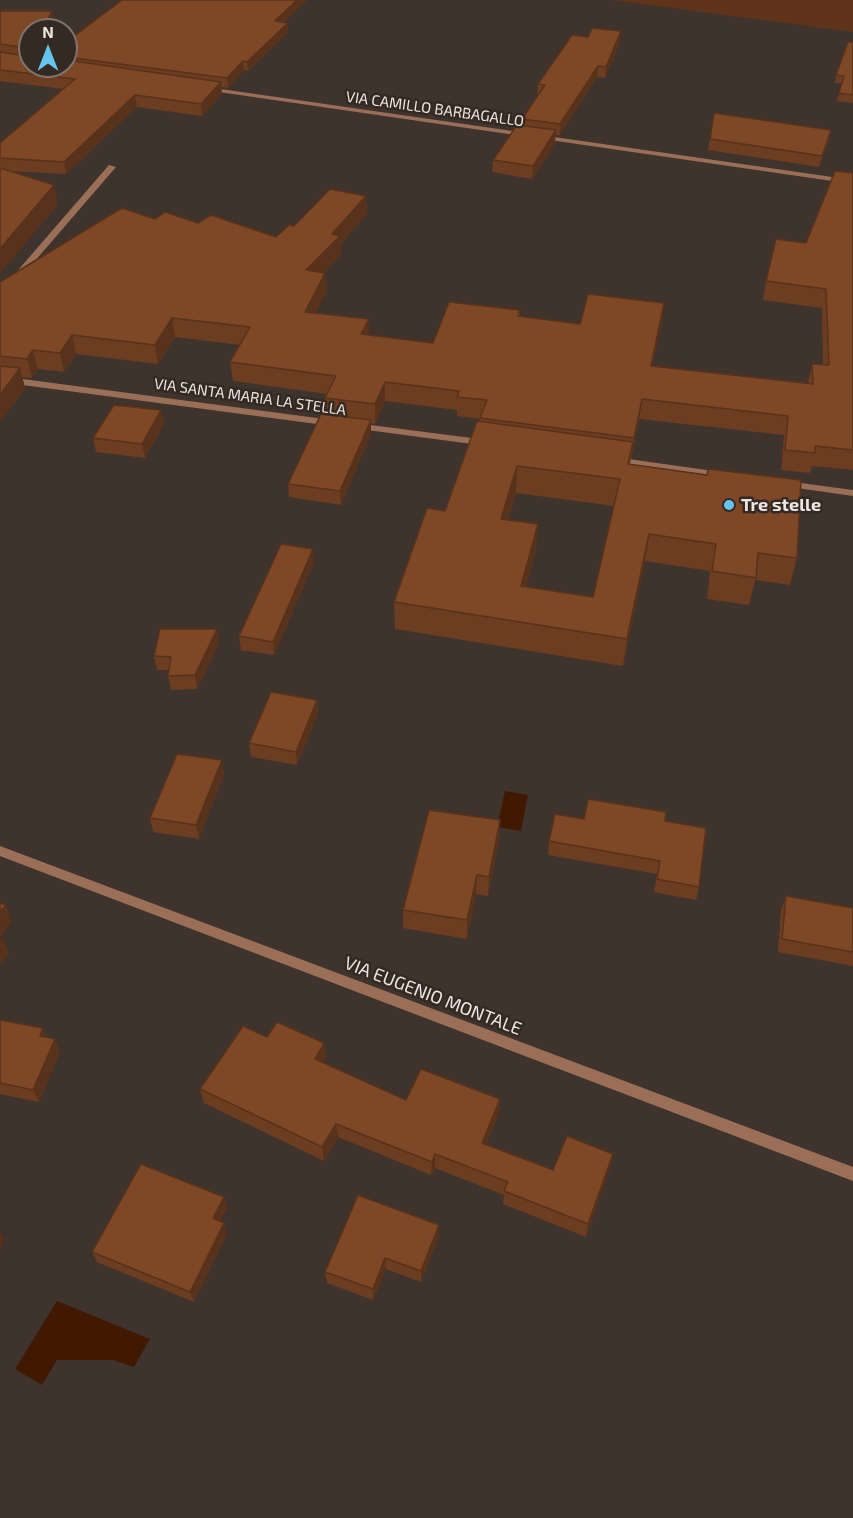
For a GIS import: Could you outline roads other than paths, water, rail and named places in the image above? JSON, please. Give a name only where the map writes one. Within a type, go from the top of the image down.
[{"type":"street","name":"VIA CAMILLO BARBAGALLO","points":[[193,87],[853,182]]},
{"type":"street","points":[[0,296],[112,166]]},
{"type":"street","name":"VIA SANTA MARIA LA STELLA","points":[[0,379],[502,445]]},
{"type":"street","points":[[607,459],[735,477]]},
{"type":"street","points":[[770,482],[853,493]]},
{"type":"street","name":"VIA EUGENIO MONTALE","points":[[0,851],[853,1174]]},
{"type":"place","name":"Tre stelle","points":[[729,505]]}]
